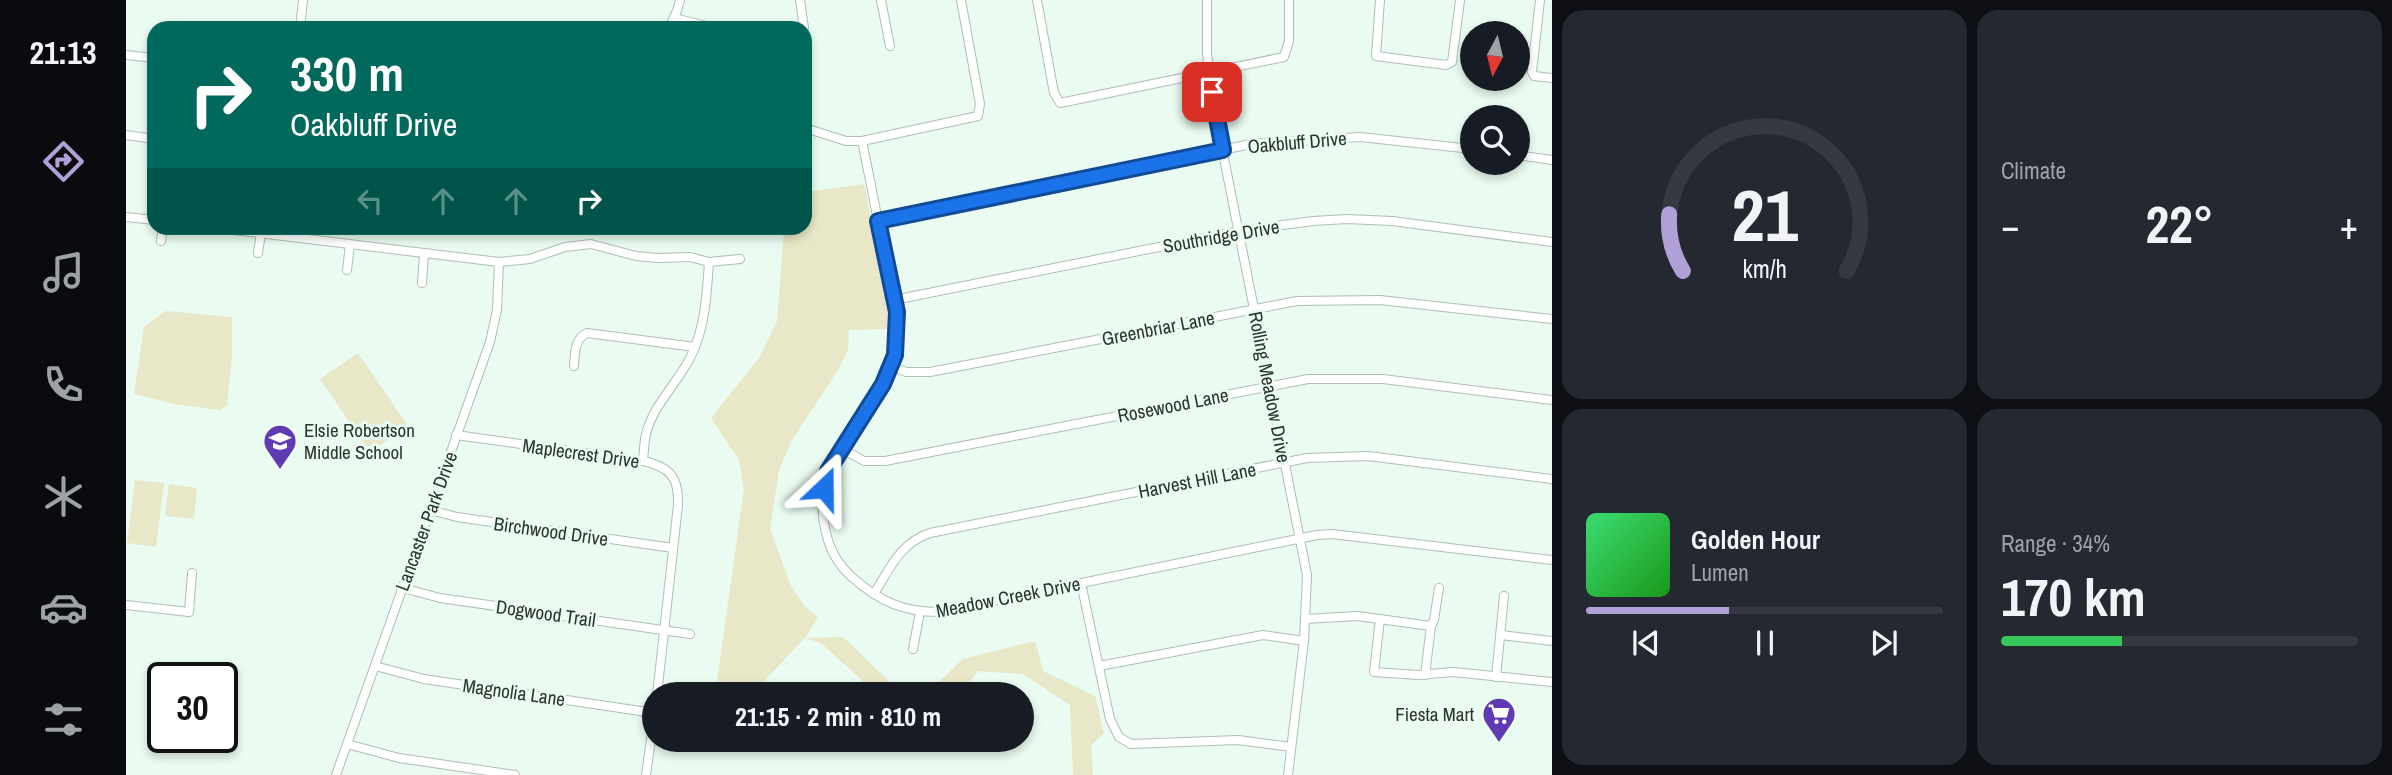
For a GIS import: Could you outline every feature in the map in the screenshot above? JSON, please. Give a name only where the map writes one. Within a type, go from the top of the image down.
[{"type":"street","points":[[301,21],[303,0]]},
{"type":"street","points":[[672,21],[680,0]]},
{"type":"street","points":[[800,0],[803,21]]},
{"type":"street","points":[[881,0],[890,46]]},
{"type":"street","points":[[812,130],[846,141],[862,141],[978,116],[980,104],[961,0]]},
{"type":"street","points":[[1037,0],[1054,93],[1060,103],[1284,57],[1289,41],[1289,0]]},
{"type":"street","name":"Rolling Meadow Drive","points":[[1207,0],[1209,72],[1307,575],[1304,641],[1288,775]]},
{"type":"street","points":[[1380,0],[1376,56],[1450,65],[1460,0]]},
{"type":"street","points":[[1540,0],[1532,72],[1534,76],[1552,78]]},
{"type":"street","points":[[674,18],[686,21]]},
{"type":"street","points":[[126,55],[147,57]]},
{"type":"street","points":[[126,135],[147,138]]},
{"type":"street","name":"Oakbluff Drive","points":[[878,221],[1251,144],[1340,137],[1460,148]]},
{"type":"street","name":"Meadow Creek Drive","points":[[862,141],[894,300],[898,336],[892,366],[828,471],[822,501],[829,544],[844,570],[874,594],[906,610],[920,612],[957,609],[1317,535],[1346,535],[1552,560]]},
{"type":"street","points":[[1530,157],[1552,160]]},
{"type":"street","points":[[126,217],[147,219]]},
{"type":"street","name":"Southridge Drive","points":[[894,300],[1239,231],[1313,221],[1364,219],[1552,242]]},
{"type":"street","points":[[161,241],[162,235]]},
{"type":"street","points":[[258,253],[261,235]]},
{"type":"street","points":[[297,235],[350,245],[499,262],[530,259],[565,247],[591,244],[636,256],[690,257],[709,262],[740,259]]},
{"type":"street","points":[[347,270],[350,245]]},
{"type":"street","points":[[422,283],[424,254]]},
{"type":"street","name":"Lancaster Park Drive","points":[[336,775],[489,342],[497,310],[499,262]]},
{"type":"street","points":[[643,461],[650,421],[695,347],[709,262]]},
{"type":"street","name":"Greenbriar Lane","points":[[892,366],[906,372],[930,372],[1297,301],[1380,300],[1552,319]]},
{"type":"street","points":[[574,366],[577,343],[581,335],[587,333],[695,347]]},
{"type":"street","name":"Rosewood Lane","points":[[841,448],[864,461],[885,461],[1308,379],[1361,378],[1552,400]]},
{"type":"street","name":"Maplecrest Drive","points":[[456,435],[643,461],[665,468],[678,493],[673,548]]},
{"type":"street","name":"Harvest Hill Lane","points":[[874,594],[907,544],[930,533],[1322,456],[1368,456],[1552,479]]},
{"type":"street","name":"Birchwood Drive","points":[[430,510],[457,517],[673,548]]},
{"type":"street","points":[[658,682],[673,548]]},
{"type":"street","points":[[126,605],[189,612],[192,573]]},
{"type":"street","points":[[1081,583],[1110,719],[1114,731],[1124,741],[1131,744],[1238,740],[1291,747]]},
{"type":"street","name":"Dogwood Trail","points":[[403,588],[440,598],[690,634]]},
{"type":"street","points":[[1425,675],[1439,588]]},
{"type":"street","points":[[1496,677],[1504,596]]},
{"type":"street","points":[[913,649],[920,612]]},
{"type":"street","points":[[1305,618],[1357,616],[1431,626]]},
{"type":"street","points":[[1380,619],[1374,672],[1425,675],[1453,671],[1552,682]]},
{"type":"street","points":[[1099,666],[1263,635],[1304,641]]},
{"type":"street","points":[[1501,635],[1552,641]]},
{"type":"street","name":"Magnolia Lane","points":[[375,666],[424,679],[642,714]]},
{"type":"street","points":[[347,744],[399,758],[515,775]]},
{"type":"street","points":[[646,775],[649,752]]},
{"type":"green space","points":[[864,184],[890,309],[891,329],[849,330],[848,351],[792,440],[779,470],[770,529],[791,586],[806,608],[818,617],[805,638],[763,682],[717,681],[744,489],[739,460],[711,418],[759,358],[777,321],[783,235],[812,235],[812,191]]},
{"type":"green space","points":[[166,311],[232,317],[232,358],[227,405],[220,410],[175,404],[134,394],[144,327]]},
{"type":"green space","points":[[358,353],[408,426],[370,452],[320,379]]},
{"type":"green space","points":[[135,480],[164,483],[156,547],[127,543]]},
{"type":"green space","points":[[169,484],[197,488],[194,519],[165,516]]},
{"type":"green space","points":[[843,637],[890,682],[864,682],[821,643],[805,638]]},
{"type":"green space","points":[[1035,641],[1043,671],[1095,696],[1104,733],[1091,745],[1093,775],[1073,775],[1070,705],[1023,674],[978,671],[970,682],[939,682],[963,659]]},
{"type":"place","name":"Elsie Robertson Middle School","points":[[280,471]]},
{"type":"place","name":"Fiesta Mart","points":[[1499,744]]},
{"type":"route","points":[[824,488],[828,471],[883,384],[895,355],[898,336],[897,312],[878,221],[1223,150],[1212,92]]}]
